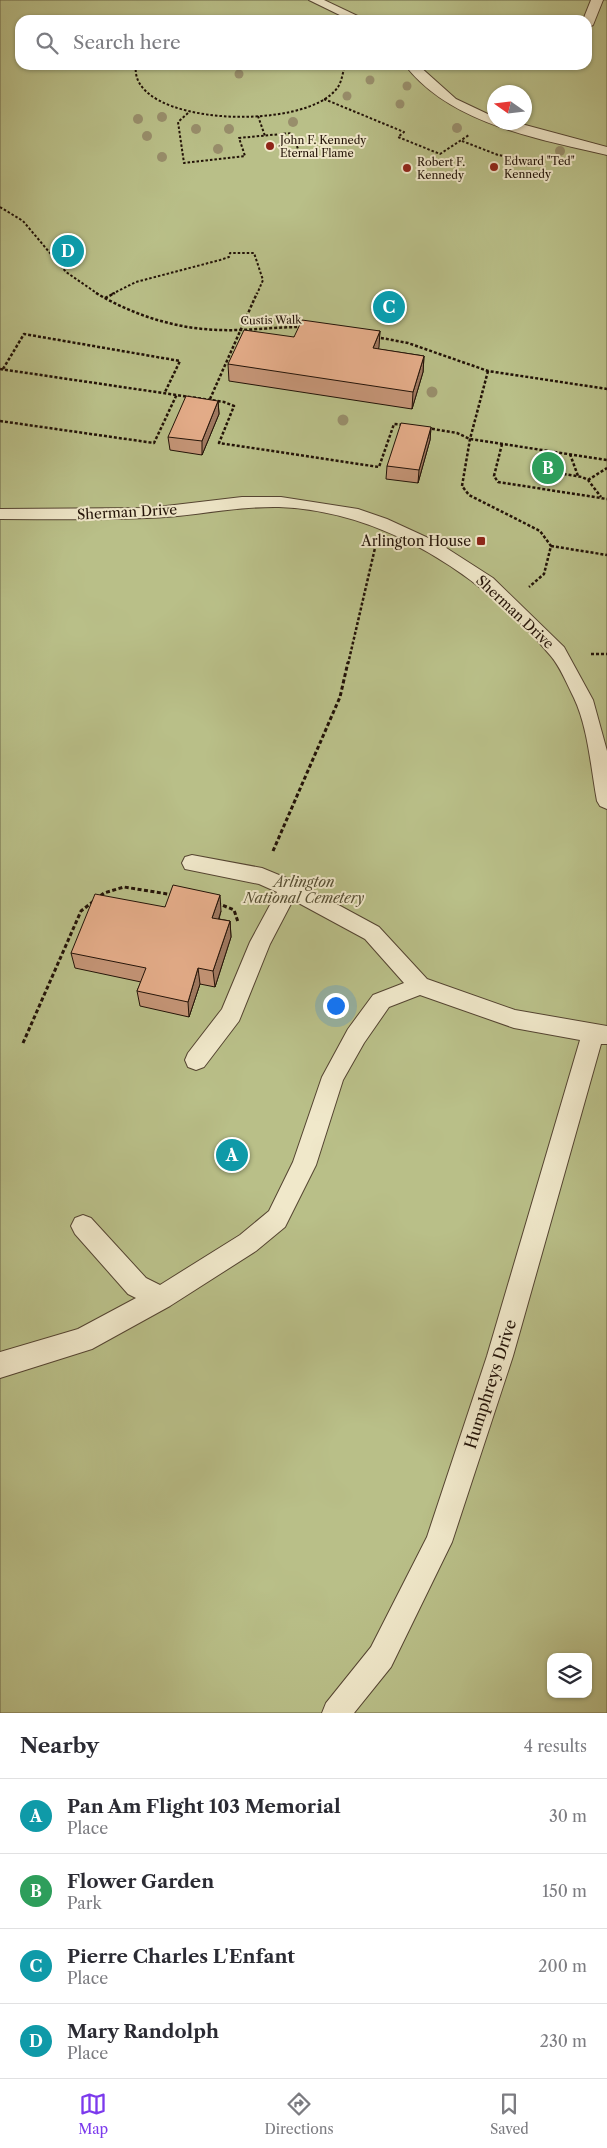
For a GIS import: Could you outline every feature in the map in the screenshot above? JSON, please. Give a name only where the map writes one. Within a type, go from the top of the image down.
[{"type":"lane","points":[[315,0],[343,6],[354,15]]},
{"type":"lane","points":[[591,15],[597,0]]},
{"type":"lane","points":[[417,70],[452,102],[487,118]]},
{"type":"lane","points":[[526,130],[607,151]]},
{"type":"lane","name":"Sherman Drive","points":[[0,514],[149,513],[242,502],[281,502],[352,513],[381,523],[431,546],[487,582],[558,652],[584,700],[596,743],[607,801]]},
{"type":"lane","points":[[0,1365],[83,1340],[162,1298],[248,1243],[278,1219],[304,1165],[333,1077],[356,1036],[381,1001],[420,986],[372,933],[289,888],[262,876],[192,863]]},
{"type":"lane","points":[[196,1060],[231,1014],[260,942],[289,888]]},
{"type":"lane","name":"Humphreys Drive","points":[[336,1713],[382,1657],[439,1542],[500,1356],[600,1034],[514,1020],[458,998],[420,986]]},
{"type":"lane","points":[[83,1226],[137,1286],[162,1298]]},
{"type":"path","points":[[136,70],[137,78],[146,91],[167,105],[188,112],[221,118],[293,112],[324,99],[340,83],[344,70]]},
{"type":"path","points":[[324,99],[404,132],[398,137],[440,154],[464,138]]},
{"type":"path","points":[[188,112],[178,122],[184,163],[245,156],[239,138],[292,133],[298,150]]},
{"type":"path","points":[[258,116],[265,136]]},
{"type":"path","name":"Custis Walk","points":[[0,207],[22,220],[67,273],[105,298],[133,311],[186,326],[220,330],[260,327],[309,328]]},
{"type":"path","points":[[105,298],[136,282],[220,260],[229,257],[230,253],[254,253],[263,280],[210,399]]},
{"type":"path","points":[[165,392],[180,361],[24,334],[2,369],[210,399],[234,406],[219,443],[379,467],[394,424],[412,426]]},
{"type":"path","points":[[369,336],[408,344],[488,371],[607,388]]},
{"type":"path","points":[[488,371],[470,439],[462,482],[463,490],[476,500],[540,531],[551,546],[607,555]]},
{"type":"path","points":[[0,421],[154,443],[177,394]]},
{"type":"path","points":[[421,428],[458,432],[470,439],[607,460]]},
{"type":"path","points":[[502,444],[494,476],[498,482],[607,498]]},
{"type":"path","points":[[570,454],[578,476]]},
{"type":"path","points":[[588,480],[607,468]]},
{"type":"path","points":[[534,469],[563,476],[578,476],[588,480],[602,498]]},
{"type":"path","points":[[262,876],[340,698],[381,523]]},
{"type":"path","points":[[508,602],[544,574],[551,546]]},
{"type":"path","points":[[23,1043],[80,911],[110,889],[124,885],[179,896]]},
{"type":"path","points":[[216,903],[234,910],[239,926]]},
{"type":"green space","name":"Arlington National Cemetery","points":[[0,0],[607,0],[607,1713],[0,1713]]},
{"type":"building","points":[[302,320],[380,331],[373,348],[424,356],[413,392],[228,364],[244,330],[294,337]]},
{"type":"building","points":[[186,396],[218,401],[202,441],[168,437]]},
{"type":"building","points":[[401,423],[431,427],[419,470],[387,466]]},
{"type":"building","points":[[173,885],[220,895],[212,918],[230,921],[213,971],[198,968],[188,1002],[137,991],[146,968],[71,953],[95,894],[165,907]]},
{"type":"place","name":"John F. Kennedy Eternal Flame","points":[[270,146]]},
{"type":"place","name":"Edward \"Ted\" Kennedy","points":[[494,167]]},
{"type":"place","name":"Robert F. Kennedy","points":[[407,168]]},
{"type":"place","name":"Mary Randolph","points":[[68,251]]},
{"type":"place","name":"Pierre Charles L'Enfant","points":[[389,307]]},
{"type":"place","name":"Flower Garden","points":[[548,468]]},
{"type":"place","name":"Arlington House","points":[[481,541]]},
{"type":"place","name":"Pan Am Flight 103 Memorial","points":[[232,1155]]}]
